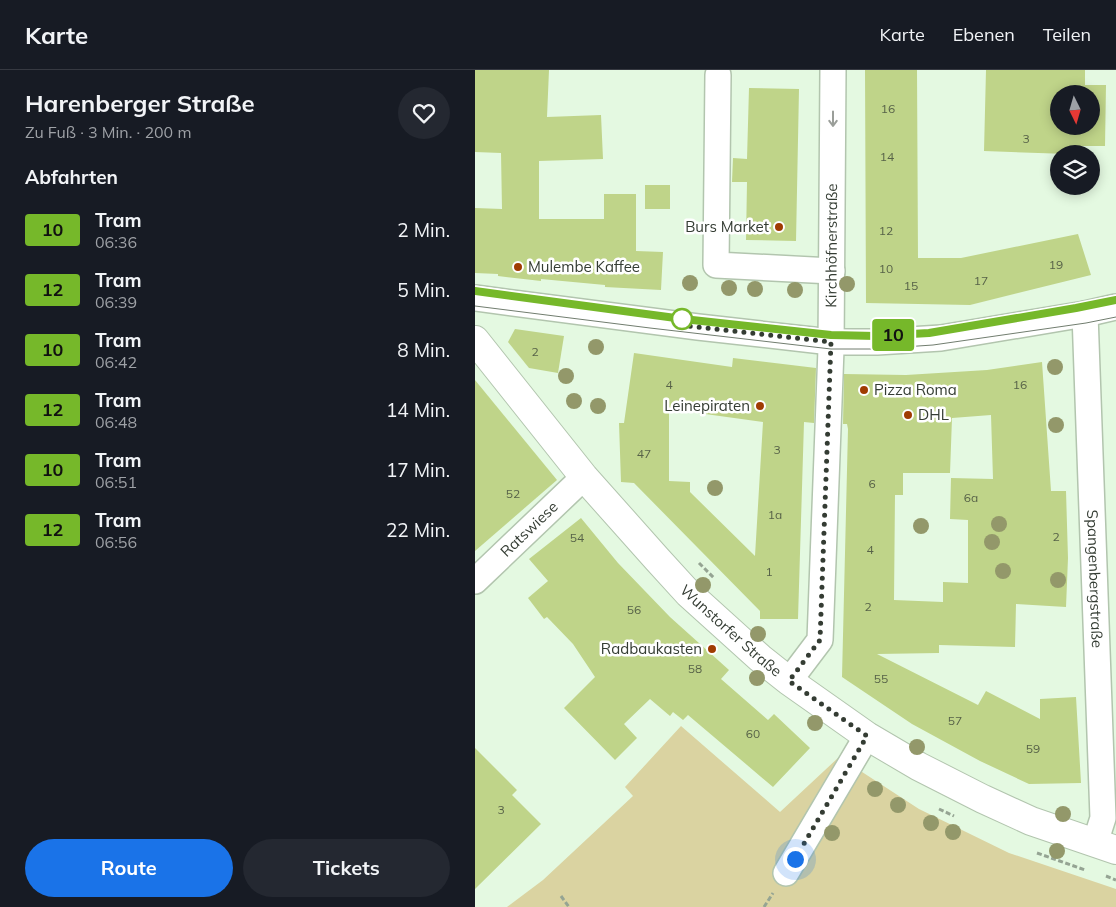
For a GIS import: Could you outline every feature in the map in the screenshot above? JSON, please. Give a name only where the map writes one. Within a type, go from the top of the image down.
[{"type":"main road","name":"Wunstorfer Straße","points":[[475,340],[584,477],[688,593],[760,658],[789,681],[867,736],[918,766],[983,799],[1031,820],[1105,847]]},
{"type":"street","name":"Kirchhöfnerstraße","points":[[789,681],[820,640],[831,342],[833,70]]},
{"type":"street","points":[[718,75],[716,265],[832,262]]},
{"type":"street","points":[[475,298],[831,342],[877,342],[941,338],[1116,308]]},
{"type":"street","name":"Spangenbergstraße","points":[[1085,314],[1107,672],[1103,818],[1105,847]]},
{"type":"street","name":"Ratswiese","points":[[475,581],[584,477]]},
{"type":"street","points":[[786,872],[867,736]]},
{"type":"path","points":[[561,896],[569,907]]},
{"type":"shaded area","points":[[681,726],[780,812],[839,757],[919,809],[1009,853],[1116,889],[1116,907],[507,907],[543,880],[633,796],[625,787]]},
{"type":"building","points":[[475,70],[549,70],[547,117],[601,115],[603,159],[539,161],[539,219],[604,219],[604,194],[636,194],[636,251],[663,252],[661,290],[605,287],[605,285],[541,279],[541,281],[498,276],[498,274],[475,273],[475,208],[502,209],[501,153],[475,152]]},
{"type":"building","points":[[865,70],[917,70],[918,258],[961,258],[1078,234],[1091,275],[970,305],[866,303]]},
{"type":"building","points":[[986,70],[1085,70],[1085,85],[1050,85],[1050,135],[1100,135],[1100,85],[1106,85],[1105,146],[1050,145],[1050,153],[984,151]]},
{"type":"building","points":[[749,88],[799,89],[796,241],[746,240],[747,182],[732,182],[733,158],[747,159]]},
{"type":"building","points":[[645,185],[670,185],[670,209],[645,209]]},
{"type":"building","points":[[515,329],[564,336],[558,373],[529,368],[508,342]]},
{"type":"building","points":[[634,353],[732,367],[733,358],[816,368],[814,423],[804,422],[798,619],[760,619],[760,611],[634,483],[621,482],[619,423],[624,423]],"holes":[[[669,409],[763,422],[755,556],[690,492],[690,482],[669,481]]]},
{"type":"building","points":[[1042,362],[1051,491],[1066,491],[1068,558],[1066,607],[1016,604],[1015,647],[939,645],[939,653],[877,654],[978,705],[986,691],[1040,719],[1040,699],[1076,697],[1081,783],[1029,784],[980,761],[912,724],[842,677],[848,429],[847,424],[843,424],[844,374],[906,375],[987,370]],"holes":[[[991,415],[993,479],[951,478],[950,519],[968,520],[968,583],[943,582],[943,602],[894,600],[895,495],[903,495],[903,473],[950,473],[952,418]]]},
{"type":"building","points":[[475,380],[557,480],[475,551]]},
{"type":"building","points":[[581,518],[618,563],[670,617],[729,670],[721,679],[768,720],[774,714],[810,748],[773,787],[688,715],[683,720],[673,712],[670,716],[650,699],[624,724],[637,738],[615,760],[564,708],[595,677],[573,644],[547,617],[544,619],[528,598],[548,581],[529,559]]},
{"type":"building","points":[[475,748],[517,790],[512,795],[541,824],[475,889]]},
{"type":"tram line","points":[[475,291],[682,319],[831,335],[876,336],[929,333],[1116,300]]},
{"type":"tram line","name":"10","points":[[475,291],[683,319],[831,335],[876,336],[929,333],[1116,300]]},
{"type":"tram line","points":[[475,306],[831,349],[873,349],[933,345],[1116,317]]},
{"type":"place","name":"Burs Market","points":[[779,227]]},
{"type":"place","name":"Mulembe Kaffee","points":[[518,267]]},
{"type":"place","name":"Pizza Roma","points":[[864,390]]},
{"type":"place","name":"Leinepiraten","points":[[760,406]]},
{"type":"place","name":"DHL","points":[[908,415]]},
{"type":"place","name":"Radbaukasten","points":[[712,649]]},
{"type":"route","points":[[682,319],[679,325],[831,342],[820,640],[789,681],[867,736],[795,859]]}]
